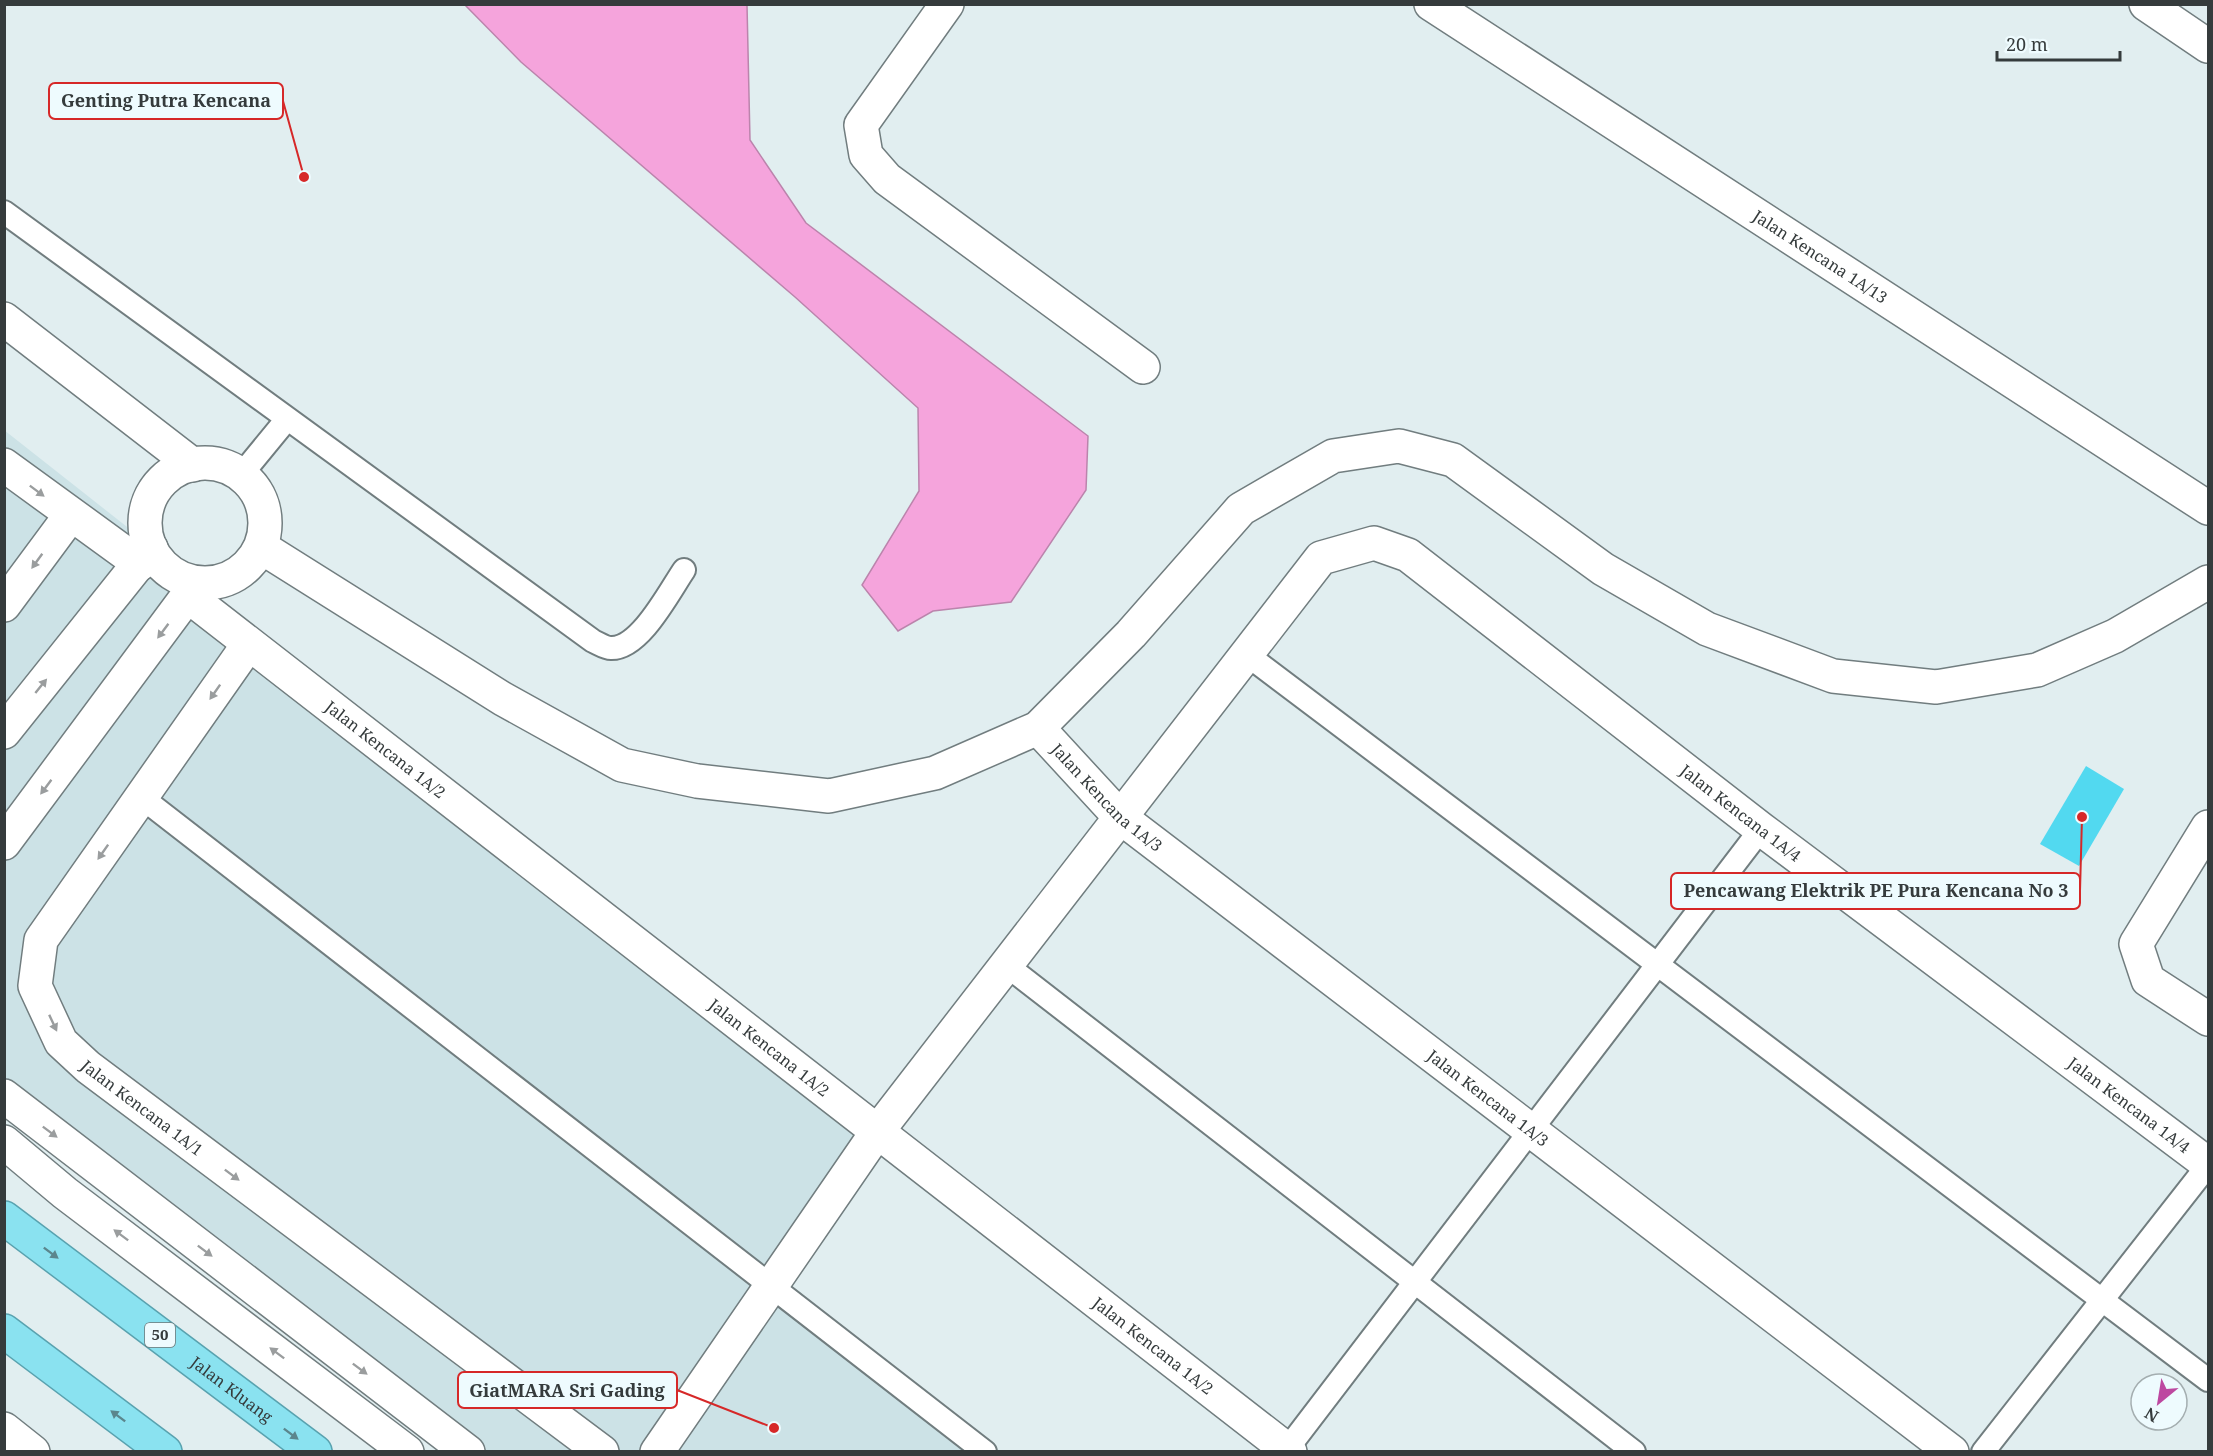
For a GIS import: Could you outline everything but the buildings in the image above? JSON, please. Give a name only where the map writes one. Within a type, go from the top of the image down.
[{"type":"highway","name":"Jalan Kluang","points":[[4,1218],[315,1452]]},
{"type":"highway","points":[[4,1330],[165,1452]]},
{"type":"street","points":[[947,4],[861,125],[866,155],[887,179],[1143,367]]},
{"type":"street","name":"Jalan Kencana 1A/13","points":[[1431,4],[2206,501]]},
{"type":"street","points":[[2146,4],[2208,46]]},
{"type":"street","points":[[4,319],[193,465]]},
{"type":"street","points":[[261,548],[503,699],[622,765],[698,782],[829,796],[935,773],[1038,728],[1131,634],[1241,509],[1333,456],[1399,446],[1453,460],[1603,568],[1707,629],[1833,676],[1936,687],[2037,670],[2115,636],[2208,582]]},
{"type":"street","points":[[4,732],[145,556],[145,518],[155,490],[166,478],[193,465],[210,464],[241,476],[255,490],[264,508],[265,528],[261,548],[240,573],[192,590],[4,843]]},
{"type":"street","points":[[4,465],[70,516],[162,565],[192,590]]},
{"type":"street","points":[[4,605],[70,516]]},
{"type":"street","name":"Jalan Kencana 1A/4","points":[[1246,654],[1320,558],[1374,543],[1408,555],[1761,829],[2208,1164]]},
{"type":"street","name":"Jalan Kencana 1A/2","points":[[192,590],[248,645],[1287,1451]]},
{"type":"street","name":"Jalan Kencana 1A/1","points":[[248,645],[41,940],[35,986],[61,1042],[88,1067],[602,1452]]},
{"type":"street","points":[[657,1452],[877,1132],[1246,654]]},
{"type":"street","name":"Jalan Kencana 1A/3","points":[[1038,728],[1120,817],[1952,1452]]},
{"type":"street","points":[[2208,827],[2136,944],[2148,980],[2208,1018]]},
{"type":"street","points":[[4,1096],[468,1452]]},
{"type":"street","points":[[4,1142],[65,1193],[407,1452]]},
{"type":"street","points":[[4,1429],[33,1452]]},
{"type":"lane","points":[[4,212],[593,641],[610,648],[631,642],[643,629],[684,570]]},
{"type":"lane","points":[[241,476],[287,419]]},
{"type":"lane","points":[[1246,654],[2208,1380]]},
{"type":"lane","points":[[141,797],[985,1452]]},
{"type":"lane","points":[[1287,1451],[1761,829]]},
{"type":"lane","points":[[1006,964],[1634,1452]]},
{"type":"lane","points":[[1983,1452],[2208,1164]]},
{"type":"shaded area","points":[[465,5],[747,5],[750,140],[806,223],[1088,436],[1086,490],[1011,602],[933,611],[898,631],[862,585],[919,491],[918,408],[795,297],[521,62]]},
{"type":"shaded area","points":[[4,430],[889,1127],[761,1290],[971,1451],[475,1451],[5,1089]]},
{"type":"place","name":"Genting Putra Kencana","points":[[304,177]]},
{"type":"place","name":"Pencawang Elektrik PE Pura Kencana No 3","points":[[2082,817]]},
{"type":"place","name":"GiatMARA Sri Gading","points":[[774,1428]]}]
